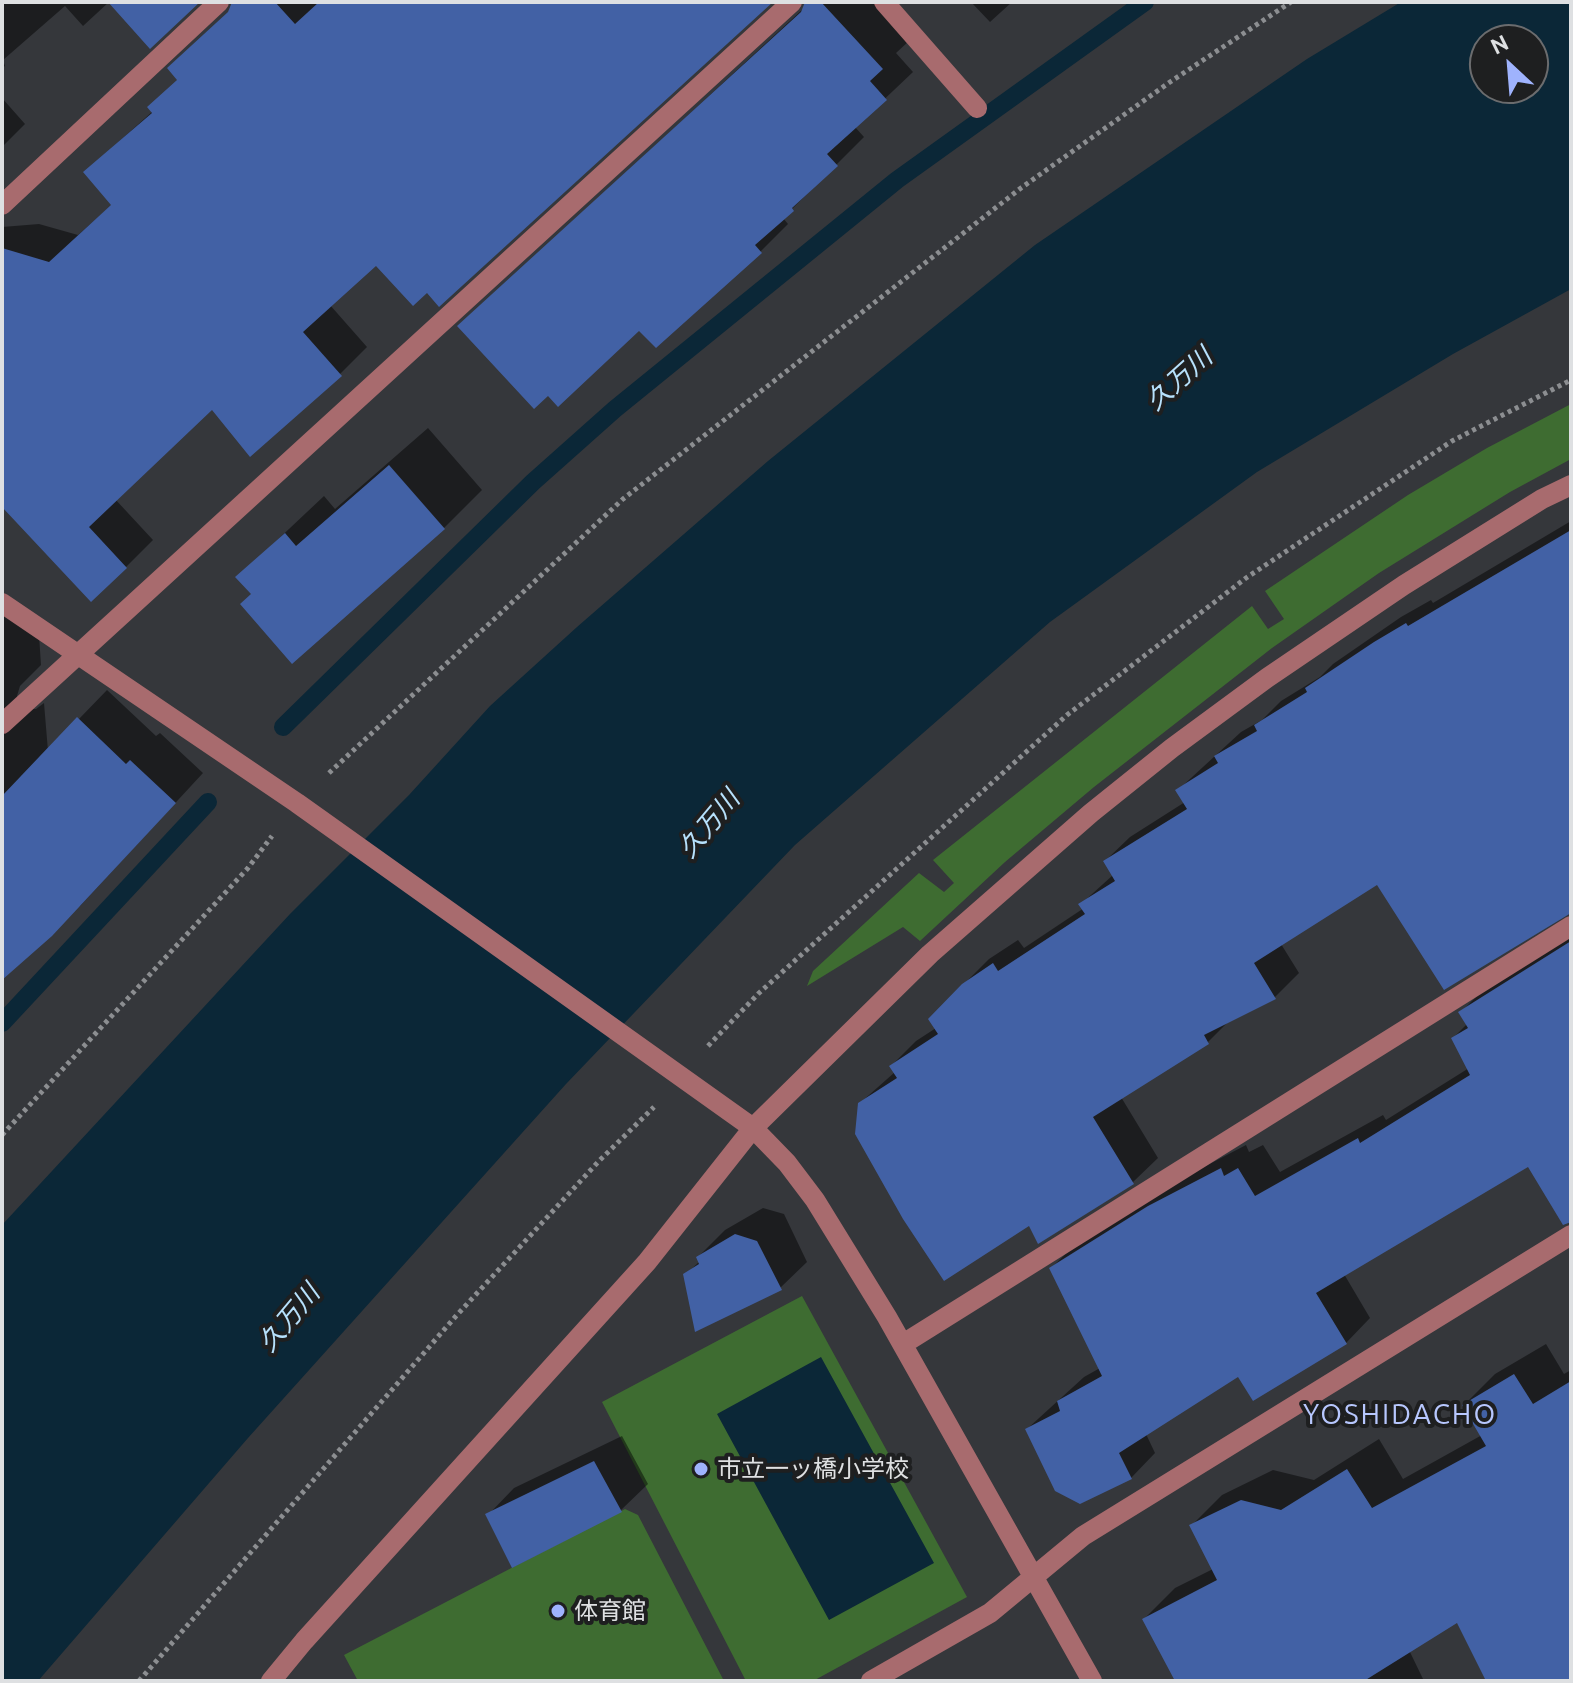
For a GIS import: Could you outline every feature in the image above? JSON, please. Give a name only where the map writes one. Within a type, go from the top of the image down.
[{"type":"street","points":[[2,205],[219,2]]},
{"type":"street","points":[[2,724],[792,2]]},
{"type":"street","points":[[884,2],[977,108]]},
{"type":"street","points":[[271,1681],[314,1629],[647,1262],[753,1128],[930,954],[1091,813],[1267,678],[1404,585],[1542,499],[1571,485]]},
{"type":"street","points":[[2,603],[297,803],[753,1128],[787,1163],[815,1200],[903,1344],[1092,1681]]},
{"type":"street","points":[[903,1344],[1571,926]]},
{"type":"street","points":[[871,1681],[990,1613],[1083,1536],[1571,1235]]},
{"type":"path","points":[[2,1135],[248,868],[297,803],[623,499],[1021,188],[1170,82],[1291,2]]},
{"type":"path","points":[[707,1047],[759,993],[1067,715],[1234,587],[1452,441],[1571,380]]},
{"type":"path","points":[[139,1681],[446,1328],[599,1161],[654,1106]]},
{"type":"green space","points":[[1571,404],[1571,459],[1510,492],[1379,573],[1272,648],[1094,787],[1005,862],[920,941],[903,927],[807,986],[813,971],[919,873],[944,892],[954,883],[933,860],[1252,606],[1268,629],[1284,619],[1265,591],[1408,495],[1487,448]]},
{"type":"green space","points":[[802,1296],[967,1597],[813,1681],[746,1681],[602,1402]]},
{"type":"green space","name":"体育館","points":[[625,1509],[638,1515],[724,1681],[358,1681],[344,1655]]},
{"type":"water","name":"久万川","points":[[1401,2],[1571,2],[1571,289],[1453,354],[1257,472],[1050,622],[795,845],[566,1084],[248,1438],[38,1681],[2,1681],[2,1225],[290,914],[409,795],[490,706],[768,461],[1035,245],[1307,59]]},
{"type":"water","points":[[821,1357],[934,1563],[829,1620],[717,1414]]},
{"type":"building","points":[[108,2],[200,2],[150,49]]},
{"type":"building","points":[[232,2],[275,2],[295,24],[319,2],[773,2],[439,307],[427,293],[413,306],[376,266],[303,332],[342,376],[250,457],[212,410],[89,527],[127,568],[91,602],[2,507],[2,248],[49,262],[111,205],[83,172],[152,113],[147,107],[177,80],[167,68],[228,12]]},
{"type":"building","points":[[805,2],[821,2],[883,69],[870,81],[887,100],[827,154],[838,166],[755,245],[762,253],[656,348],[639,331],[558,407],[548,396],[534,409],[457,326],[801,12]]},
{"type":"building","points":[[389,465],[445,529],[292,664],[240,604],[251,594],[235,577],[285,533],[296,546]]},
{"type":"building","points":[[1571,530],[1571,913],[1444,990],[1377,885],[1254,963],[1276,999],[1204,1035],[1209,1044],[1093,1117],[1134,1184],[1038,1244],[1029,1226],[944,1281],[903,1219],[855,1134],[858,1103],[897,1078],[889,1066],[938,1034],[928,1019],[962,984],[993,963],[998,971],[1085,914],[1078,904],[1115,881],[1103,861],[1187,809],[1175,790],[1218,763],[1214,756],[1257,731],[1254,725],[1307,692],[1305,688],[1374,642],[1406,623],[1408,626]]},
{"type":"building","points":[[77,717],[126,764],[130,760],[176,803],[52,936],[2,980],[2,796]]},
{"type":"building","points":[[1571,941],[1571,1222],[1563,1225],[1528,1167],[1316,1293],[1347,1344],[1253,1401],[1238,1377],[1119,1453],[1132,1479],[1080,1504],[1055,1491],[1025,1429],[1060,1411],[1057,1401],[1102,1376],[1049,1268],[1148,1206],[1221,1168],[1224,1176],[1238,1168],[1255,1196],[1358,1138],[1360,1143],[1470,1075],[1451,1038],[1468,1028],[1458,1012]]},
{"type":"building","points":[[735,1234],[757,1241],[782,1290],[695,1332],[683,1274],[699,1264],[696,1257]]},
{"type":"building","points":[[1514,1374],[1533,1404],[1571,1381],[1571,1681],[1486,1681],[1457,1623],[1364,1681],[1175,1681],[1142,1619],[1217,1580],[1189,1525],[1241,1500],[1281,1510],[1347,1469],[1372,1508],[1486,1446],[1462,1405]]},
{"type":"building","points":[[594,1461],[622,1512],[512,1568],[485,1514]]},
{"type":"waterway","points":[[283,727],[533,482],[615,409],[897,180],[1145,2]]},
{"type":"waterway","points":[[2,1023],[208,802]]},
{"type":"place","name":"市立一ッ橋小学校","points":[[701,1469]]},
{"type":"place","name":"体育館","points":[[558,1611]]},
{"type":"district","name":"YOSHIDACHO","points":[[1400,1415]]}]
